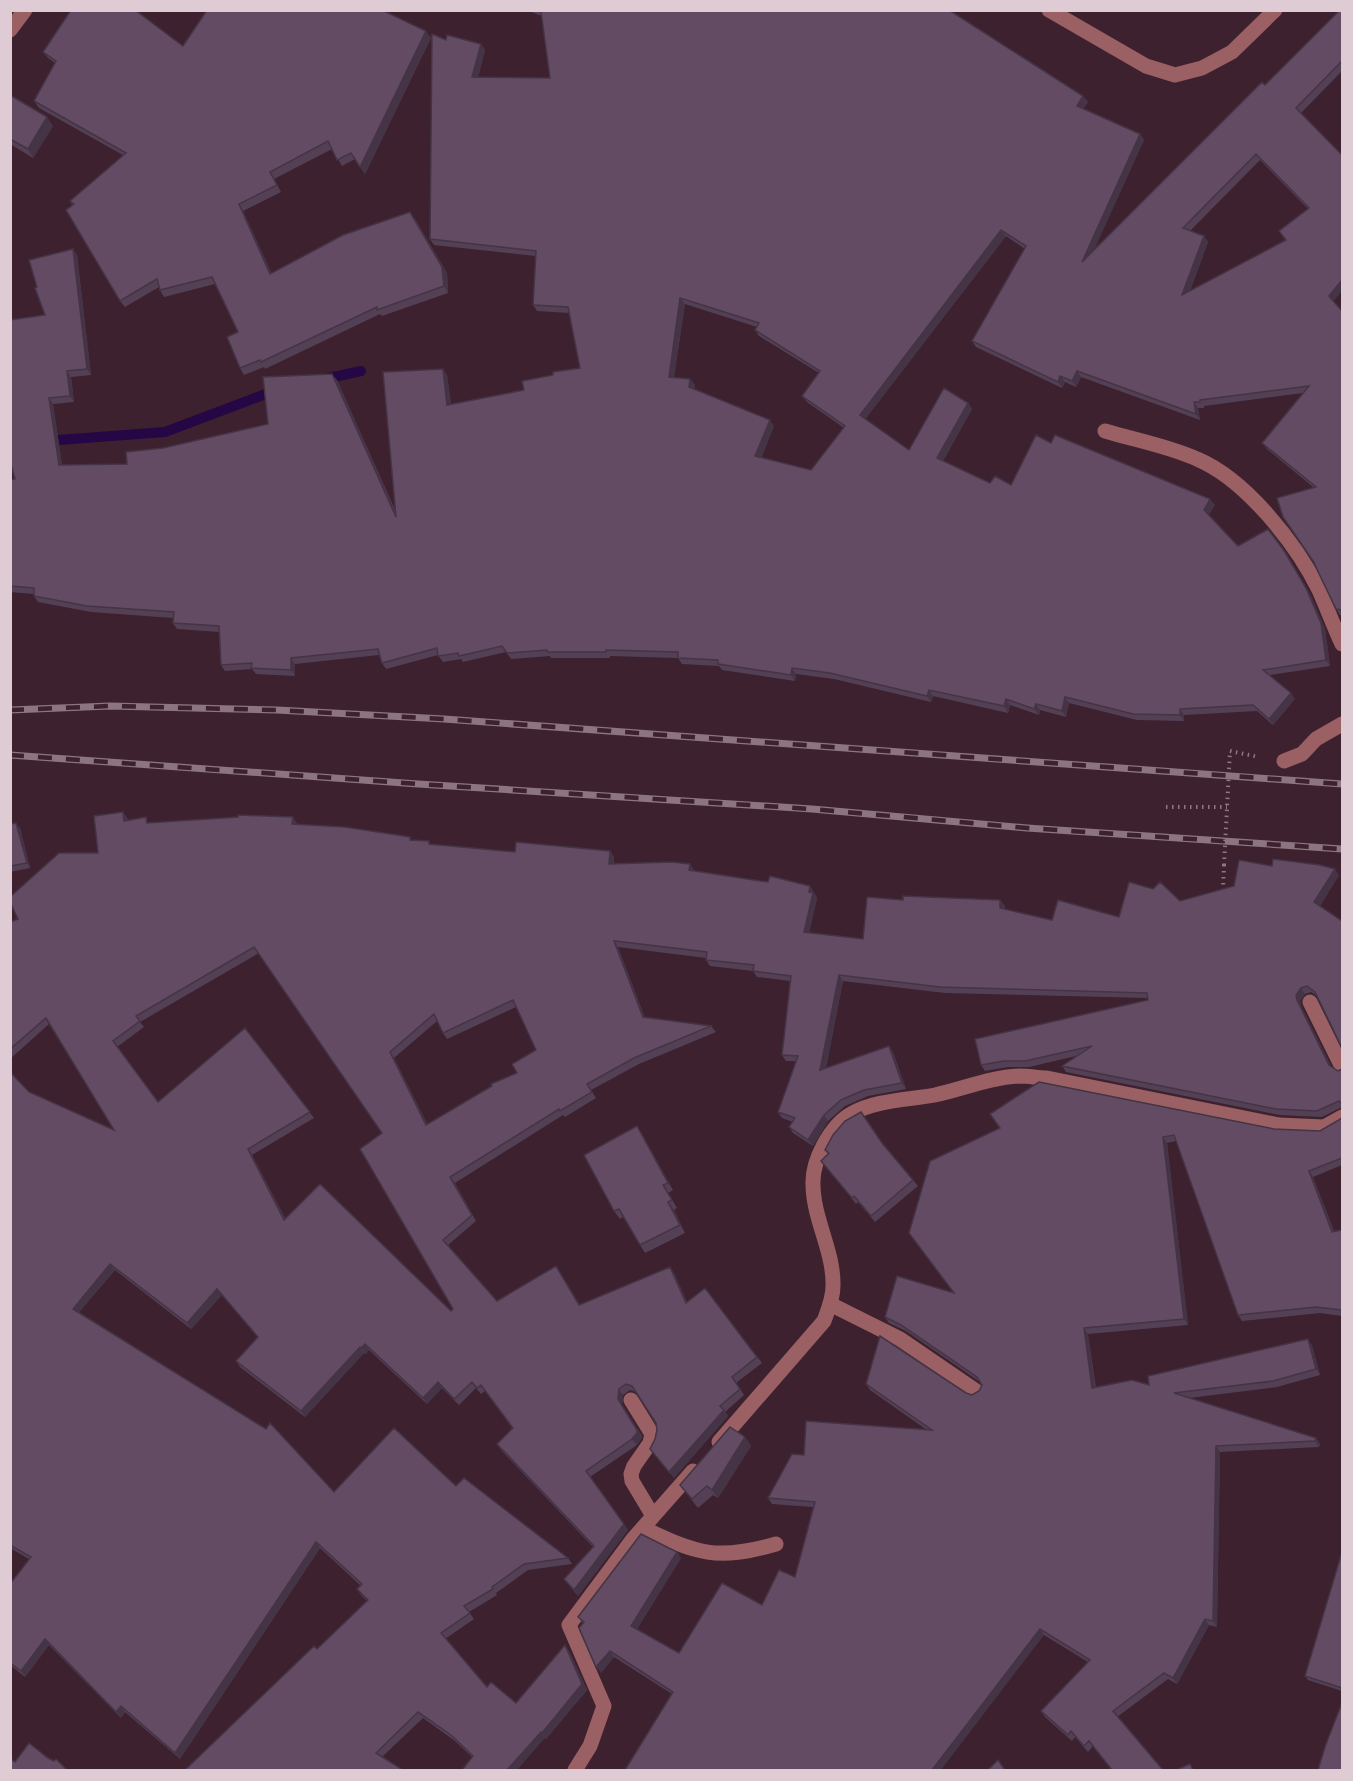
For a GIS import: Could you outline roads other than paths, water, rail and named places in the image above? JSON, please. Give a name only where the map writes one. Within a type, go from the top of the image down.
[{"type":"street","points":[[10,30],[25,10]]},
{"type":"street","points":[[1049,10],[1146,66],[1175,75],[1202,68],[1232,52],[1275,10]]},
{"type":"street","points":[[1105,431],[1196,458],[1226,474],[1258,504],[1290,542],[1318,588],[1342,645]]},
{"type":"street","points":[[1284,761],[1302,754],[1316,739],[1342,724]]},
{"type":"street","points":[[1310,1002],[1342,1067]]},
{"type":"street","points":[[575,1770],[590,1746],[604,1706],[569,1625],[633,1539],[824,1321],[833,1286],[830,1256],[817,1212],[813,1183],[816,1159],[832,1132],[850,1115],[873,1106],[1019,1076],[1047,1078],[1279,1125],[1324,1127],[1342,1117]]},
{"type":"street","points":[[830,1304],[900,1339],[976,1391]]},
{"type":"street","points":[[631,1400],[652,1434],[650,1443],[631,1474],[648,1522],[681,1547],[702,1552],[724,1554],[748,1552],[776,1544]]},
{"type":"waterway","points":[[320,380],[361,371]]},
{"type":"waterway","points":[[45,441],[165,432],[276,390]]},
{"type":"railway","points":[[10,710],[110,706],[277,710],[444,719],[1342,784]]},
{"type":"railway","points":[[10,755],[812,809],[1027,828],[1342,849]]}]
